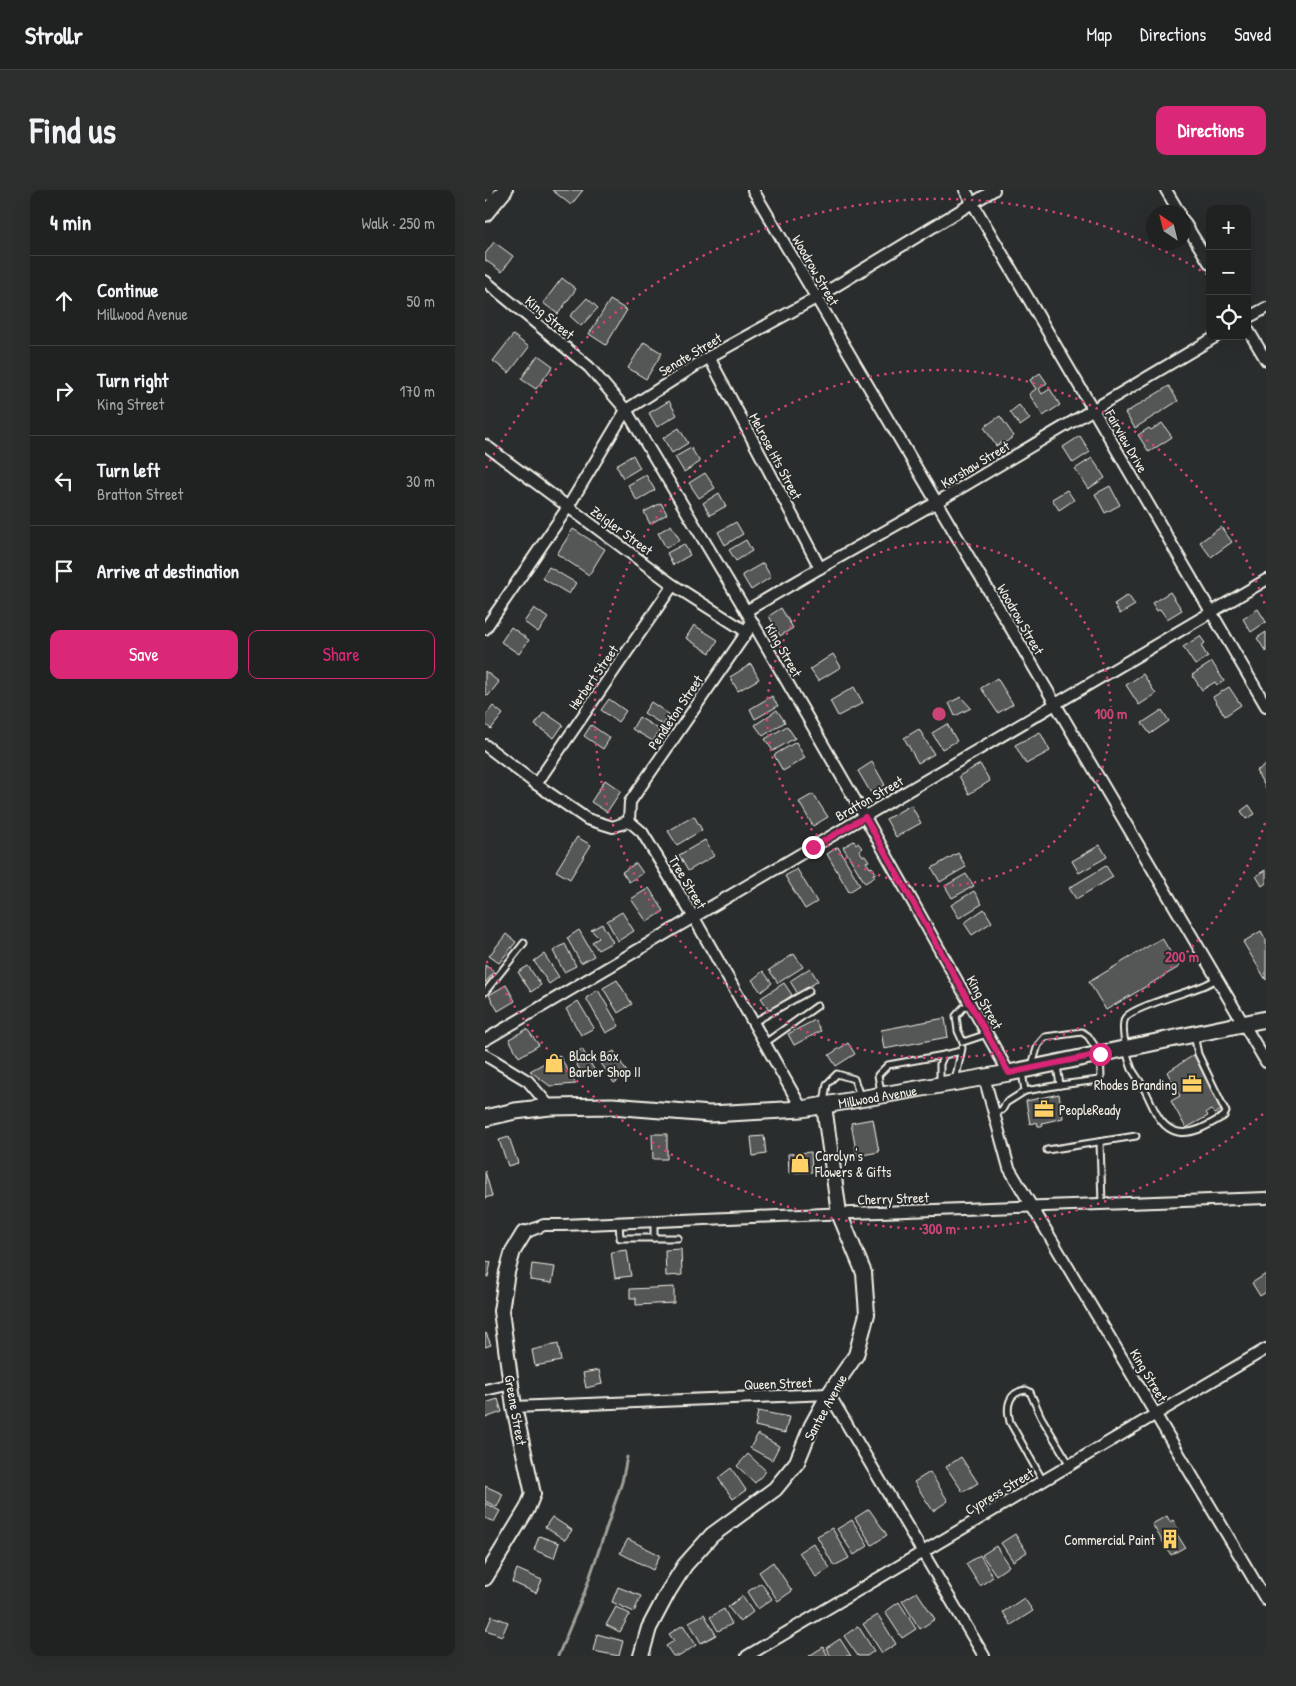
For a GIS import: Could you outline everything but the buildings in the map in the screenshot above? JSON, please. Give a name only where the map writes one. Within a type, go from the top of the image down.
[{"type":"main road","name":"Millwood Avenue","points":[[485,1118],[515,1111],[550,1107],[612,1106],[710,1114],[824,1106],[1057,1063],[1266,1019]]},
{"type":"street","points":[[485,214],[505,190]]},
{"type":"street","name":"Woodrow Street","points":[[753,190],[1266,1062]]},
{"type":"street","name":"Fairview Drive","points":[[965,190],[1266,706]]},
{"type":"street","name":"Senate Street","points":[[485,629],[568,507],[626,410],[709,357],[816,298],[994,190]]},
{"type":"street","points":[[1166,190],[1175,205]]},
{"type":"street","points":[[1191,233],[1206,257]]},
{"type":"street","name":"King Street","points":[[485,281],[589,367],[626,410],[749,616],[987,1034],[1021,1070]]},
{"type":"street","points":[[1251,316],[1266,308]]},
{"type":"street","points":[[1251,335],[1266,360]]},
{"type":"street","name":"Kershaw Street","points":[[749,616],[819,568],[937,502],[1210,340]]},
{"type":"street","name":"Melrose Hts Street","points":[[709,357],[819,568]]},
{"type":"street","name":"Zeigler Street","points":[[485,445],[673,585],[747,632]]},
{"type":"street","name":"Bratton Street","points":[[485,1040],[1266,580]]},
{"type":"street","name":"Herbert Street","points":[[536,784],[673,585]]},
{"type":"street","name":"Pendleton Street","points":[[629,821],[630,802],[747,632],[749,616]]},
{"type":"street","points":[[485,745],[536,784],[587,819],[613,827],[629,821]]},
{"type":"street","name":"Tree Street","points":[[629,821],[641,832],[693,916],[802,1108]]},
{"type":"street","points":[[485,1055],[528,1081],[550,1107]]},
{"type":"street","name":"King Street","points":[[984,1077],[1009,1168],[1266,1600]]},
{"type":"street","name":"Santee Avenue","points":[[641,1656],[649,1628],[668,1592],[685,1566],[712,1535],[775,1489],[797,1462],[812,1425],[829,1394],[856,1355],[867,1314],[864,1273],[839,1213],[824,1106]]},
{"type":"street","name":"Cherry Street","points":[[524,1233],[544,1224],[563,1226],[839,1213],[1266,1198]]},
{"type":"street","name":"Greene Street","points":[[485,1578],[527,1509],[533,1494],[514,1407],[501,1311],[513,1251],[524,1233]]},
{"type":"street","name":"Cypress Street","points":[[747,1656],[1266,1350]]},
{"type":"street","points":[[485,1390],[511,1384]]},
{"type":"street","name":"Queen Street","points":[[514,1407],[829,1394],[984,1656]]},
{"type":"lane","points":[[485,992],[524,943]]},
{"type":"lane","points":[[1194,1035],[1198,1054],[1226,1112],[1224,1116],[1190,1133],[1178,1132],[1168,1128],[1154,1110],[1131,1067],[1123,1030],[1124,1019],[1129,1014],[1201,987],[1217,979]]},
{"type":"lane","points":[[753,1023],[809,991]]},
{"type":"lane","points":[[947,1083],[963,1042],[958,1031],[956,1016],[963,1008],[970,1004]]},
{"type":"lane","points":[[765,1043],[817,1006]]},
{"type":"lane","points":[[994,1113],[1002,1110],[1006,1103],[1025,1091],[1099,1080],[1101,1077],[1100,1054],[1088,1036],[1082,1032],[1045,1037],[1021,1070],[1025,1091]]},
{"type":"lane","points":[[963,1042],[987,1034]]},
{"type":"lane","points":[[882,1095],[878,1075],[888,1065],[961,1051]]},
{"type":"lane","points":[[944,1055],[940,1064],[947,1083]]},
{"type":"lane","points":[[1057,1063],[1060,1085]]},
{"type":"lane","points":[[824,1106],[827,1084],[837,1074],[854,1079],[861,1099]]},
{"type":"lane","points":[[1047,1150],[1136,1136]]},
{"type":"lane","points":[[1100,1142],[1102,1204]]},
{"type":"lane","points":[[654,1222],[654,1238]]},
{"type":"lane","points":[[619,1223],[620,1238],[679,1238]]},
{"type":"lane","points":[[1043,1481],[1010,1422],[1009,1404],[1010,1399],[1015,1393],[1026,1390],[1030,1392],[1041,1417],[1070,1465]]},
{"type":"waterway","points":[[558,1656],[585,1591],[622,1482],[627,1457]]},
{"type":"place","name":"Black Box Barber Shop II","points":[[554,1063]]},
{"type":"place","name":"Rhodes Branding","points":[[1192,1084]]},
{"type":"place","name":"PeopleReady","points":[[1044,1109]]},
{"type":"place","name":"Carolyn's Flowers & Gifts","points":[[800,1163]]},
{"type":"place","name":"Commercial Paint","points":[[1170,1539]]},
{"type":"route","points":[[813,847],[865,817],[1009,1073],[1100,1054]]}]
